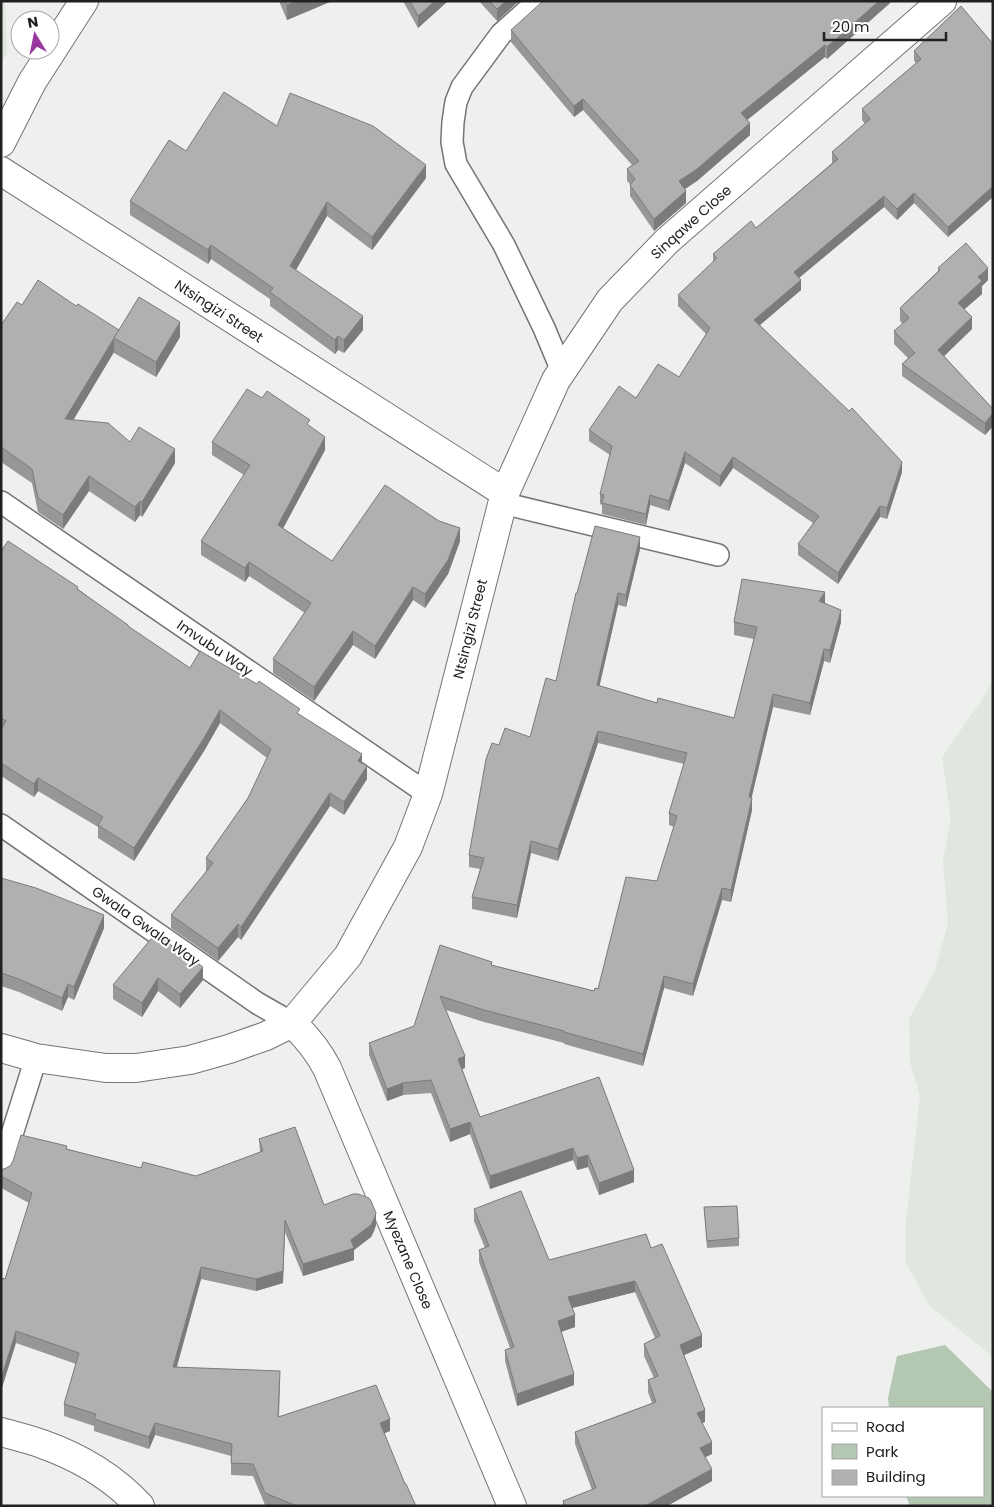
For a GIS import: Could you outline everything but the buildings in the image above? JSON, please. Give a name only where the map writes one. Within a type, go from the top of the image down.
[{"type":"street","points":[[1,143],[32,82],[84,1]]},
{"type":"street","name":"Sinqawe Close","points":[[504,498],[556,380],[610,300],[666,242],[942,1]]},
{"type":"street","name":"Ntsingizi Street","points":[[1,172],[504,498],[428,794],[408,847],[348,956],[292,1023],[266,1036],[229,1049],[190,1060],[136,1068],[106,1068],[36,1058],[1,1048]]},
{"type":"street","name":"Myezane Close","points":[[292,1023],[307,1037],[327,1068],[512,1506]]},
{"type":"street","points":[[1,1432],[43,1444],[88,1465],[126,1491],[140,1506]]},
{"type":"lane","points":[[538,1],[501,34],[462,87],[456,102],[452,122],[452,142],[456,164],[504,244],[562,371]]},
{"type":"lane","points":[[504,498],[718,555]]},
{"type":"lane","name":"Imvubu Way","points":[[1,502],[428,794]]},
{"type":"lane","name":"Gwala Gwala Way","points":[[1,825],[257,1003],[292,1023]]},
{"type":"lane","points":[[1,1169],[36,1058]]},
{"type":"shaded area","points":[[1,1],[5,1],[7,53],[1,62]]},
{"type":"shaded area","points":[[993,680],[993,1357],[929,1305],[905,1261],[906,1220],[920,1096],[910,1062],[909,1019],[935,970],[948,923],[943,860],[951,819],[942,757],[981,701]]},
{"type":"green space","points":[[945,1345],[993,1392],[993,1506],[910,1506],[906,1497],[984,1497],[984,1407],[889,1407],[888,1398],[897,1356]]}]
